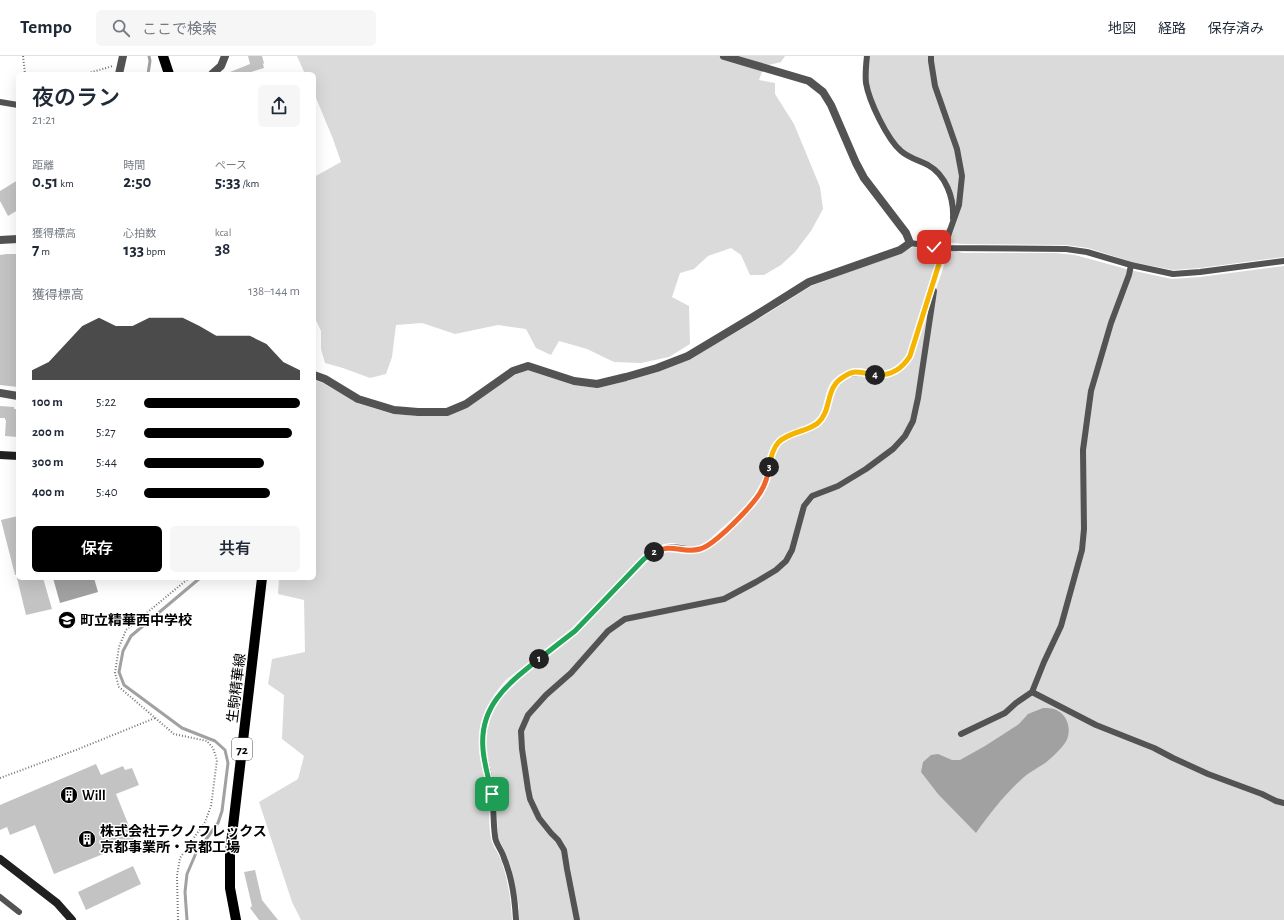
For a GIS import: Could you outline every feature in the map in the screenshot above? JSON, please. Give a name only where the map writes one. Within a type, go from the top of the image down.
[{"type":"main road","points":[[163,56],[168,72]]},
{"type":"main road","name":"生駒精華線","points":[[236,920],[230,888],[230,852],[262,580]]},
{"type":"street","points":[[214,72],[221,66],[225,56]]},
{"type":"street","points":[[316,376],[325,379],[358,399],[394,410],[418,412],[447,412],[466,404],[513,371],[528,366],[574,381],[597,384],[657,368],[688,356],[809,282],[900,250],[910,243],[906,233],[864,178],[831,105],[823,92],[808,81],[724,56]]},
{"type":"street","points":[[119,72],[122,60]]},
{"type":"street","points":[[0,240],[16,239]]},
{"type":"street","points":[[0,393],[16,396]]},
{"type":"street","points":[[0,455],[16,456]]},
{"type":"street","points":[[0,859],[57,903],[72,920]]},
{"type":"lane","points":[[867,56],[865,71],[868,92],[888,136],[905,154],[937,172],[946,186],[952,202],[953,221]]},
{"type":"lane","points":[[516,920],[516,907],[508,868],[504,855],[495,838],[492,794],[483,748],[483,732],[488,713],[503,690],[515,678],[575,631],[644,559],[664,548],[672,547],[693,550],[706,547],[748,509],[761,492],[768,474],[774,449],[778,443],[786,436],[808,429],[818,422],[825,412],[831,390],[841,378],[856,372],[874,375],[886,374],[898,370],[910,356],[959,204],[962,176],[957,148],[935,86],[931,56]]},
{"type":"lane","points":[[0,102],[16,104]]},
{"type":"lane","points":[[910,243],[944,248],[1066,249],[1087,252],[1131,265],[1173,274],[1206,272],[1284,261]]},
{"type":"lane","points":[[961,734],[1005,713],[1032,692],[1061,626],[1082,550],[1084,529],[1083,450],[1091,391],[1111,323],[1129,275],[1131,265]]},
{"type":"lane","points":[[577,920],[564,850],[558,840],[539,818],[532,804],[528,789],[522,750],[522,731],[528,715],[546,695],[571,673],[608,631],[625,619],[724,599],[776,570],[786,561],[792,550],[804,506],[808,500],[817,493],[838,486],[866,469],[899,443],[907,433],[913,421],[918,398],[937,272]]},
{"type":"lane","points":[[1032,692],[1096,725],[1154,748],[1208,774],[1284,803]]},
{"type":"lane","points":[[0,897],[20,912]]},
{"type":"path","points":[[22,56],[25,72]]},
{"type":"path","points":[[90,72],[122,60]]},
{"type":"path","points":[[178,920],[177,876],[180,858],[205,822],[211,806],[217,760],[213,748],[207,741],[174,734],[155,718],[119,687],[115,673],[119,647],[126,630],[187,580]]},
{"type":"path","points":[[0,778],[155,718]]},
{"type":"shaded area","points":[[297,56],[785,56],[781,62],[764,66],[759,80],[775,83],[775,94],[794,124],[820,187],[823,209],[811,231],[795,252],[781,265],[764,275],[750,275],[741,255],[731,248],[708,256],[694,269],[680,273],[672,297],[689,306],[690,344],[669,357],[641,363],[614,362],[587,349],[559,341],[551,355],[536,348],[526,329],[498,325],[455,334],[422,323],[396,325],[392,357],[386,374],[370,378],[325,363],[321,349],[321,331],[316,320],[316,176],[341,162],[316,98],[316,72],[304,72]]},
{"type":"shaded area","points":[[870,56],[1284,56],[1284,257],[1173,270],[1132,262],[1088,248],[1066,245],[963,244],[932,241],[955,222],[944,177],[907,153],[892,138],[879,114],[869,87],[868,74]]},
{"type":"shaded area","points":[[913,247],[938,253],[907,354],[900,362],[893,368],[884,371],[856,368],[844,372],[834,379],[828,388],[823,408],[818,417],[808,424],[786,433],[772,444],[763,477],[757,490],[746,505],[733,518],[704,543],[694,546],[675,543],[663,544],[645,553],[572,628],[506,680],[493,697],[481,725],[479,745],[489,795],[491,838],[506,875],[512,920],[301,920],[292,902],[259,802],[298,779],[304,756],[282,739],[284,695],[268,684],[272,659],[305,652],[304,600],[278,594],[279,580],[316,580],[316,381],[323,383],[357,403],[393,414],[418,416],[448,416],[515,375],[528,370],[573,385],[597,388],[627,381],[690,359],[811,286]]},
{"type":"shaded area","points":[[949,251],[963,253],[1056,253],[1075,255],[1130,270],[1172,279],[1200,277],[1284,266],[1284,920],[519,920],[519,907],[511,867],[498,837],[496,794],[486,747],[486,732],[491,714],[500,698],[511,686],[577,633],[653,556],[661,552],[668,551],[699,553],[707,550],[718,542],[745,516],[762,495],[769,482],[775,454],[781,444],[791,437],[819,426],[826,417],[837,387],[841,383],[849,378],[858,376],[885,378],[904,369],[913,357]]},
{"type":"shaded area","points":[[54,580],[95,580],[98,592],[60,603]]},
{"type":"shaded area","points":[[1043,708],[1055,709],[1065,717],[1069,730],[1067,739],[1058,752],[1017,783],[976,833],[938,794],[921,772],[923,762],[931,755],[938,754],[952,760],[960,760],[1019,724],[1028,714]]},
{"type":"building","points":[[248,56],[262,56],[264,68],[251,72],[230,72],[250,64]]},
{"type":"building","points":[[16,181],[16,211],[8,216],[0,201],[0,191]]},
{"type":"building","points":[[16,254],[16,387],[0,385],[0,255]]},
{"type":"building","points":[[0,406],[14,407],[14,409],[16,409],[16,437],[5,436],[6,420],[5,418],[0,418]]},
{"type":"building","points":[[16,516],[16,575],[15,575],[1,520]]},
{"type":"building","points":[[17,580],[44,580],[52,609],[26,615]]},
{"type":"building","points":[[96,764],[101,775],[123,766],[125,770],[132,768],[139,785],[116,794],[135,841],[54,874],[35,825],[10,835],[7,827],[0,830],[0,805]]},
{"type":"building","points":[[133,866],[141,884],[86,910],[78,892]]},
{"type":"building","points":[[255,870],[262,900],[278,920],[259,920],[250,908],[252,906],[244,872]]},
{"type":"waterway","points":[[148,72],[150,61],[149,56]]},
{"type":"waterway","points":[[187,920],[185,892],[187,874],[196,853],[218,823],[222,811],[228,763],[225,750],[215,741],[182,728],[124,685],[119,672],[123,651],[131,636],[198,580]]},
{"type":"place","name":"町立精華西中学校","points":[[67,620]]},
{"type":"place","name":"Will","points":[[69,795]]},
{"type":"place","name":"株式会社テクノフレックス 京都事業所・京都工場","points":[[87,839]]},
{"type":"route","points":[[492,794],[484,755],[483,732],[488,713],[503,690],[515,678],[575,631],[644,559],[651,554],[664,548],[672,547],[693,550],[700,549],[711,544],[748,509],[761,492],[765,484],[774,449],[778,443],[792,433],[814,426],[822,418],[831,390],[841,378],[856,372],[874,375],[886,374],[898,370],[903,366],[910,356],[944,248],[934,247]]}]
